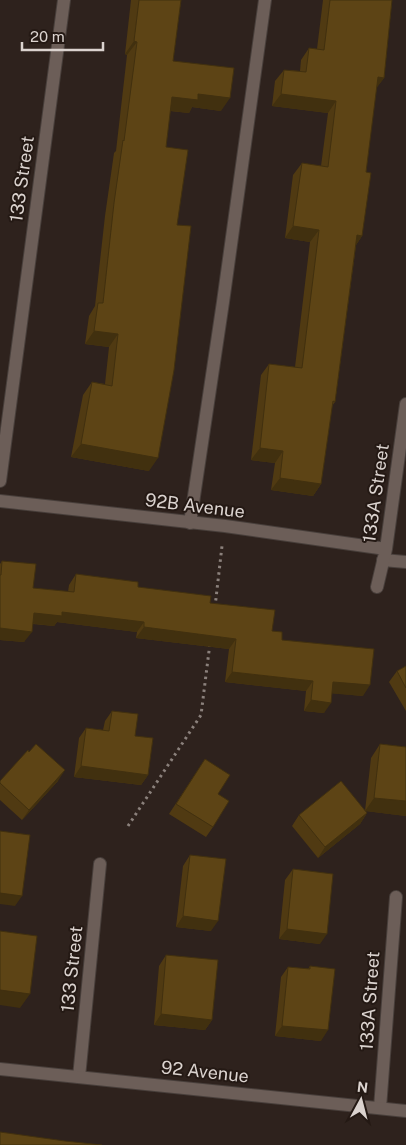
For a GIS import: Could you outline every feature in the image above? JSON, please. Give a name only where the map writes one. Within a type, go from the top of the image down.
[{"type":"street","name":"133 Street","points":[[0,481],[64,0]]},
{"type":"street","points":[[190,523],[265,0]]},
{"type":"street","name":"133A Street","points":[[377,587],[384,555],[406,404]]},
{"type":"street","name":"92B Avenue","points":[[0,501],[225,526],[384,555],[406,562]]},
{"type":"street","name":"133 Street","points":[[79,1077],[100,864]]},
{"type":"street","name":"133A Street","points":[[380,1108],[396,897]]},
{"type":"street","name":"92 Avenue","points":[[0,1068],[406,1111]]},
{"type":"path","points":[[215,608],[223,543]]},
{"type":"path","points":[[128,826],[201,715],[211,637]]},
{"type":"building","points":[[139,0],[181,0],[173,61],[234,68],[230,98],[198,94],[198,100],[172,97],[166,147],[188,150],[177,225],[191,226],[174,370],[158,458],[81,444],[92,382],[112,386],[118,334],[94,331],[98,303],[103,303],[114,203],[137,42],[134,41]]},
{"type":"building","points":[[330,0],[392,0],[384,78],[378,77],[366,172],[371,173],[362,236],[357,235],[335,402],[333,401],[321,484],[280,478],[283,451],[260,448],[269,364],[302,368],[319,230],[293,226],[302,163],[328,167],[336,101],[281,94],[284,70],[306,72],[309,48],[324,50]]},
{"type":"building","points":[[2,561],[36,564],[33,588],[74,592],[76,574],[138,582],[138,587],[211,596],[210,603],[275,610],[272,631],[282,632],[282,640],[374,649],[370,685],[333,682],[331,703],[311,700],[313,681],[232,672],[236,639],[144,627],[144,622],[62,612],[62,616],[34,613],[32,632],[0,628],[0,575]]},
{"type":"building","points":[[406,666],[406,688],[397,671]]},
{"type":"building","points":[[112,711],[138,714],[135,736],[153,738],[148,775],[81,766],[86,728],[109,731]]},
{"type":"building","points":[[36,744],[65,770],[29,810],[0,781],[28,750],[29,752]]},
{"type":"building","points":[[380,744],[406,747],[406,801],[374,798]]},
{"type":"building","points":[[205,759],[230,775],[218,794],[229,801],[213,827],[176,804]]},
{"type":"building","points":[[341,781],[367,813],[325,847],[299,815]]},
{"type":"building","points":[[0,831],[30,835],[22,896],[0,893]]},
{"type":"building","points":[[190,855],[226,859],[218,921],[183,916]]},
{"type":"building","points":[[293,869],[333,874],[327,934],[287,929]]},
{"type":"building","points":[[0,931],[37,936],[30,994],[0,990]]},
{"type":"building","points":[[166,955],[218,960],[212,1020],[161,1014]]},
{"type":"building","points":[[310,966],[335,969],[328,1030],[282,1026],[288,967],[310,969]]},
{"type":"building","points":[[0,1132],[65,1141],[102,1145],[0,1145]]}]
